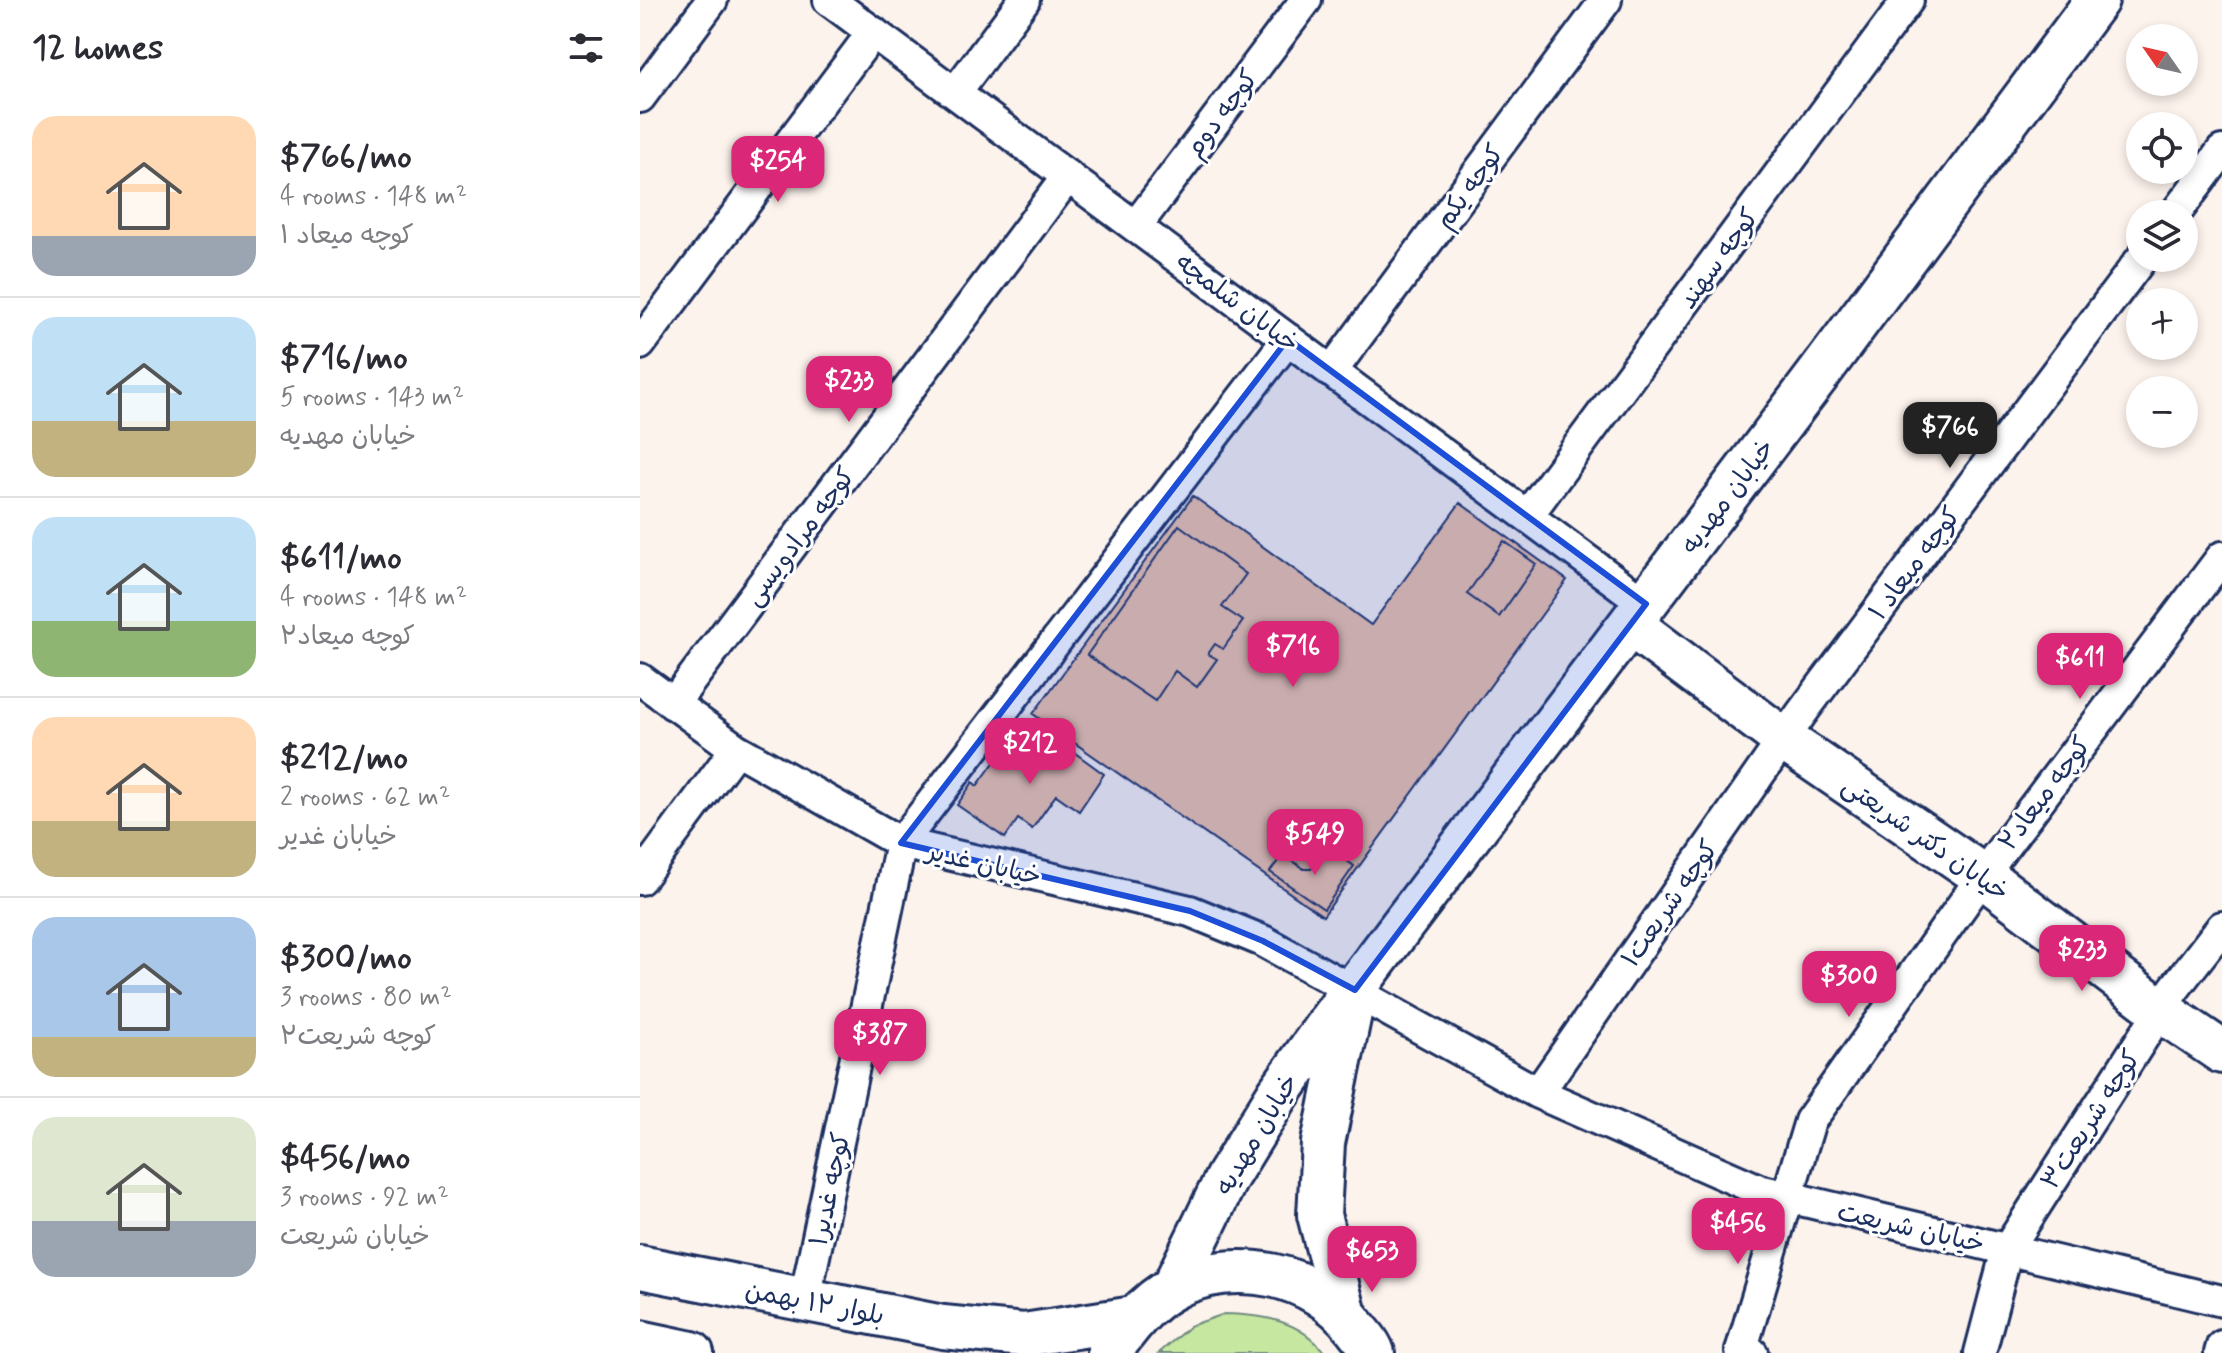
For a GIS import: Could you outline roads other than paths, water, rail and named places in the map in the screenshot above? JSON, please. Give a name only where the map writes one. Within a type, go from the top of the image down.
[{"type":"street","points":[[640,97],[712,0]]},
{"type":"street","name":"خیابان شلمچه","points":[[829,0],[1527,516],[1638,614]]},
{"type":"street","points":[[955,93],[1024,0]]},
{"type":"street","name":"کوچه دوم","points":[[1136,226],[1306,0]]},
{"type":"street","name":"کوچه یکم","points":[[1331,372],[1606,0]]},
{"type":"street","name":"کوچه سهند","points":[[1527,516],[1908,0]]},
{"type":"street","name":"خیابان مهدیه","points":[[1173,1288],[1227,1177],[1278,1094],[1332,1018],[2097,0]]},
{"type":"street","points":[[640,344],[873,32]]},
{"type":"street","points":[[2192,200],[2213,182],[2222,151]]},
{"type":"street","name":"کوچه مرادویسی","points":[[673,704],[1068,176]]},
{"type":"street","name":"کوچه میعاد ۱","points":[[1792,727],[2132,272]]},
{"type":"street","points":[[901,843],[1288,339]]},
{"type":"street","name":"کوچه میعاد۲","points":[[1752,1353],[1741,1351],[1810,1121],[1983,876],[2222,557]]},
{"type":"street","name":"خیابان دکتر شریعتی","points":[[1638,614],[1792,727],[1983,876],[2167,1000],[2222,1052]]},
{"type":"street","name":"خیابان غدیر","points":[[640,679],[736,749],[901,843],[1190,911],[1263,941],[1355,990]]},
{"type":"street","name":"کوچه شریعت۱","points":[[1538,1093],[1792,727]]},
{"type":"street","points":[[640,879],[736,749]]},
{"type":"street","name":"کوچه غدیر۱","points":[[805,1299],[901,843]]},
{"type":"street","name":"کوچه شریعت۳","points":[[1980,1353],[2007,1250],[2167,1000],[2222,927]]},
{"type":"street","name":"خیابان مهدیه","points":[[1344,1311],[1319,1215],[1323,1143],[1355,990]]},
{"type":"street","name":"خیابان شریعت","points":[[1355,990],[1538,1093],[1759,1190],[2222,1301]]},
{"type":"street","name":"بلوار ۱۲ بهمن","points":[[640,1267],[943,1327],[996,1342],[1134,1318]]},
{"type":"street","points":[[1109,1353],[1134,1318],[1173,1288],[1219,1272],[1264,1272],[1307,1285],[1344,1311],[1376,1351]]},
{"type":"street","points":[[640,1342],[692,1353]]},
{"type":"street","points":[[2220,1353],[2222,1346]]}]
